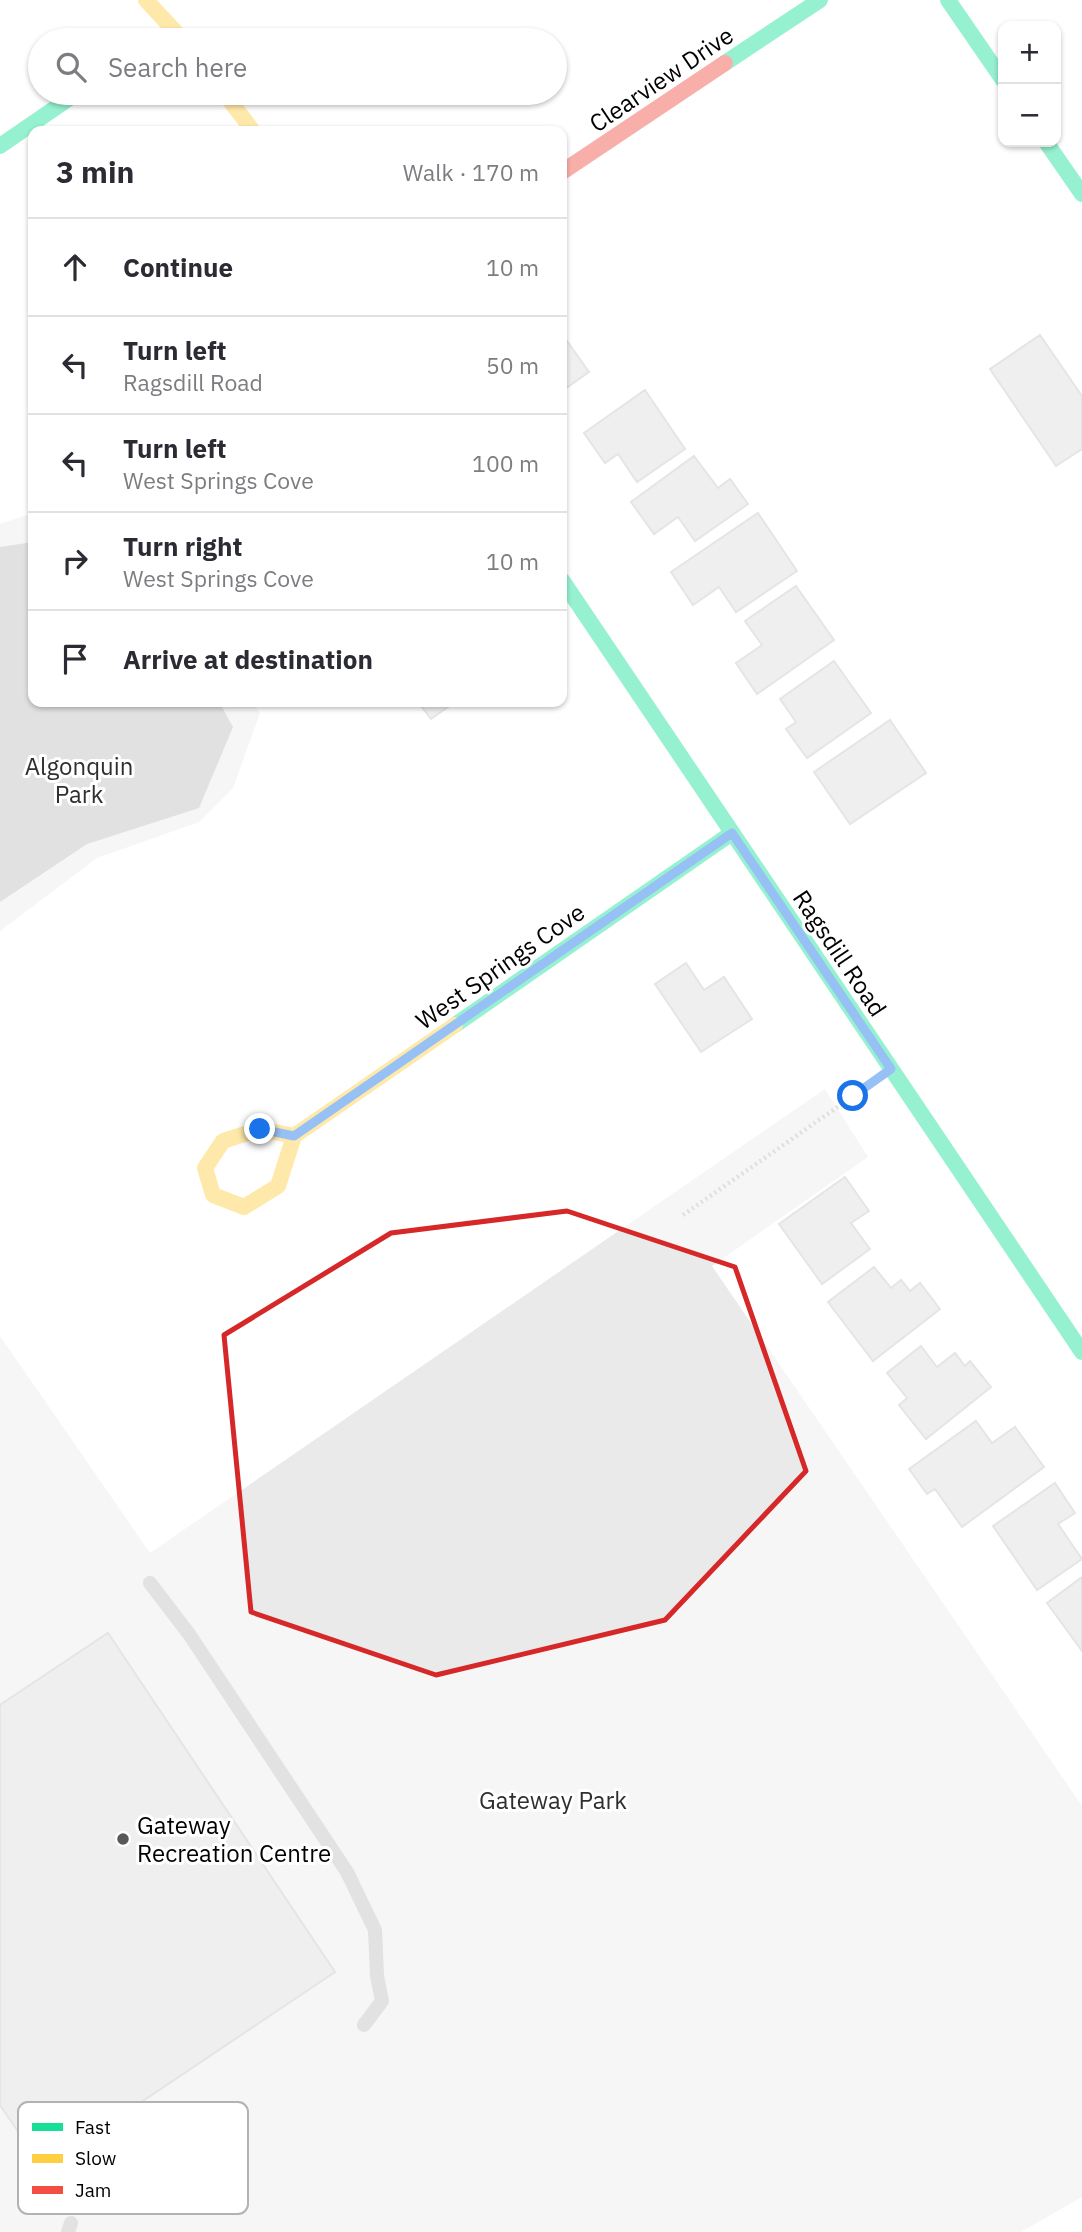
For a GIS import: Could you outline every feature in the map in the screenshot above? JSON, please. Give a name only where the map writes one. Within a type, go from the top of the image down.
[{"type":"street","points":[[146,0],[172,28]]},
{"type":"street","name":"Clearview Drive","points":[[567,169],[820,0]]},
{"type":"street","points":[[948,0],[998,73]]},
{"type":"street","points":[[29,126],[59,105]]},
{"type":"street","points":[[233,105],[249,126]]},
{"type":"street","points":[[0,146],[28,126]]},
{"type":"street","points":[[1049,147],[1082,194]]},
{"type":"street","name":"Ragsdill Road","points":[[567,587],[1082,1352]]},
{"type":"street","name":"West Springs Cove","points":[[294,1136],[732,833]]},
{"type":"street","points":[[260,1129],[294,1136],[278,1186],[244,1206],[213,1195],[205,1168],[223,1141],[260,1129]]},
{"type":"lane","points":[[150,1583],[189,1634],[353,1884],[375,1930],[377,1976],[382,2001],[364,2025]]},
{"type":"path","points":[[683,1215],[891,1069]]},
{"type":"highlighted area","points":[[567,1211],[735,1267],[806,1471],[665,1620],[436,1675],[251,1612],[224,1335],[391,1233]]},
{"type":"green space","name":"Algonquin Park","points":[[28,515],[28,707],[256,707],[260,713],[233,788],[199,822],[97,858],[0,931],[0,524]]},
{"type":"green space","name":"Gateway Park","points":[[825,1089],[868,1157],[712,1266],[1082,1806],[1082,2197],[1021,2232],[0,2232],[0,1336],[150,1553]]},
{"type":"shaded area","name":"Algonquin Park","points":[[28,543],[28,707],[222,707],[233,727],[199,808],[87,844],[0,902],[0,547]]},
{"type":"building","points":[[1040,335],[1082,396],[1082,449],[1056,466],[990,369]]},
{"type":"building","points":[[567,341],[589,372],[567,387]]},
{"type":"building","points":[[645,390],[685,449],[637,482],[618,454],[605,463],[584,433]]},
{"type":"building","points":[[694,456],[718,488],[730,479],[748,504],[695,541],[678,517],[654,534],[631,502]]},
{"type":"building","points":[[758,513],[797,571],[736,612],[719,587],[693,605],[671,572]]},
{"type":"building","points":[[796,586],[834,640],[757,694],[736,663],[762,645],[745,621]]},
{"type":"building","points":[[834,661],[871,713],[807,758],[786,729],[796,722],[780,699]]},
{"type":"building","points":[[422,707],[448,707],[431,719]]},
{"type":"building","points":[[890,720],[926,773],[850,824],[814,772]]},
{"type":"building","points":[[686,963],[704,990],[724,977],[752,1019],[701,1052],[655,984]]},
{"type":"building","points":[[845,1177],[869,1211],[851,1223],[870,1249],[822,1284],[779,1224]]},
{"type":"building","points":[[874,1267],[891,1288],[901,1280],[910,1291],[920,1283],[940,1309],[873,1361],[828,1302]]},
{"type":"building","points":[[921,1346],[937,1367],[955,1353],[965,1366],[970,1361],[991,1387],[926,1439],[899,1405],[907,1398],[887,1373]]},
{"type":"building","points":[[976,1421],[992,1443],[1015,1427],[1044,1467],[962,1527],[935,1489],[927,1494],[909,1469]]},
{"type":"building","points":[[1055,1483],[1075,1513],[1058,1524],[1082,1559],[1037,1590],[993,1526]]},
{"type":"building","points":[[1082,1577],[1082,1651],[1047,1603]]},
{"type":"building","name":"Gateway Recreation Centre","points":[[108,1633],[335,1972],[141,2102],[18,2102],[18,2131],[0,2105],[0,1705]]},
{"type":"traffic: fast","points":[[725,63],[820,0]]},
{"type":"traffic: fast","points":[[948,0],[998,73]]},
{"type":"traffic: fast","points":[[29,126],[60,105]]},
{"type":"traffic: fast","points":[[0,146],[28,127]]},
{"type":"traffic: fast","points":[[1049,147],[1082,194]]},
{"type":"traffic: fast","points":[[567,587],[1082,1352]]},
{"type":"traffic: fast","points":[[455,1025],[732,833]]},
{"type":"traffic: slow","points":[[146,0],[172,28]]},
{"type":"traffic: slow","points":[[233,105],[249,126]]},
{"type":"traffic: slow","points":[[294,1136],[278,1186],[244,1207],[213,1195],[205,1168],[223,1141],[260,1129],[294,1136],[455,1025]]},
{"type":"traffic: jam","points":[[567,169],[725,63]]},
{"type":"place","name":"Gateway Recreation Centre","points":[[123,1839]]},
{"type":"route","points":[[260,1129],[294,1136],[732,833],[891,1069],[853,1096]]}]
